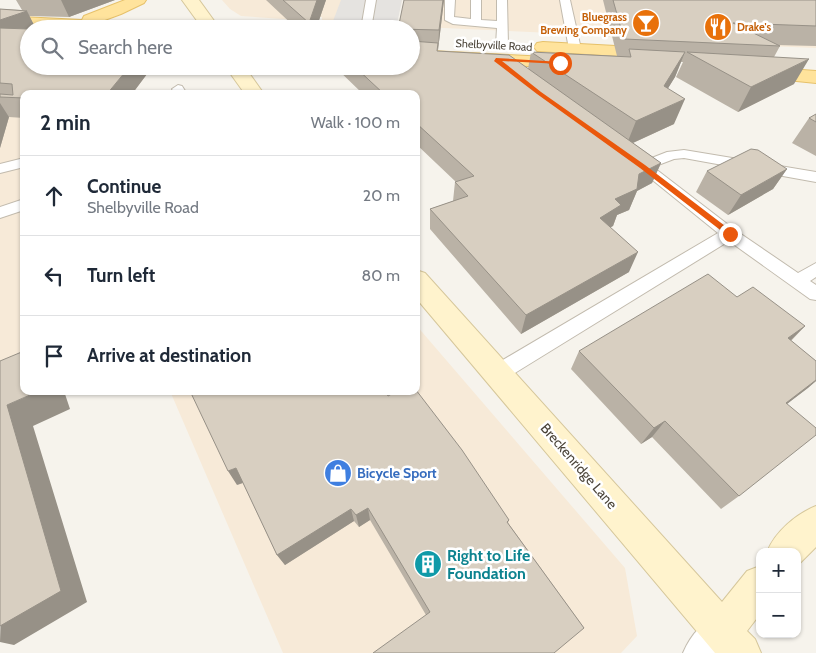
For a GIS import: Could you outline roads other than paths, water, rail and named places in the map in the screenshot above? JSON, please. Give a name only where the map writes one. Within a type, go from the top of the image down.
[{"type":"main road","points":[[85,20],[115,11],[138,0]]},
{"type":"main road","points":[[190,0],[206,20]]},
{"type":"main road","points":[[0,21],[20,22]]},
{"type":"main road","points":[[0,34],[20,34]]},
{"type":"main road","name":"Shelbyville Road","points":[[420,42],[499,52],[667,61],[575,49],[499,52],[420,55]]},
{"type":"main road","points":[[741,72],[816,77]]},
{"type":"main road","points":[[241,75],[252,90]]},
{"type":"main road","name":"Breckenridge Lane","points":[[420,285],[498,373],[722,646]]},
{"type":"main road","points":[[789,548],[816,523]]},
{"type":"main road","points":[[722,646],[756,591]]},
{"type":"lane","points":[[368,20],[371,0]]},
{"type":"lane","points":[[450,0],[449,18],[453,21],[502,25]]},
{"type":"lane","points":[[476,0],[476,23]]},
{"type":"lane","points":[[502,0],[499,52],[513,72]]},
{"type":"lane","points":[[565,0],[575,49]]},
{"type":"lane","points":[[643,166],[672,155],[684,154],[816,177]]},
{"type":"lane","points":[[627,155],[730,234],[816,294]]},
{"type":"lane","points":[[0,169],[20,163]]},
{"type":"lane","points":[[0,213],[20,206]]},
{"type":"lane","points":[[498,373],[714,241],[730,234]]},
{"type":"lane","points":[[798,281],[816,269]]},
{"type":"place","name":"Bluegrass Brewing Company","points":[[646,23]]},
{"type":"place","name":"Drake's","points":[[718,27]]},
{"type":"place","name":"Bicycle Sport","points":[[338,473]]},
{"type":"place","name":"Right to Life Foundation","points":[[428,564]]}]
